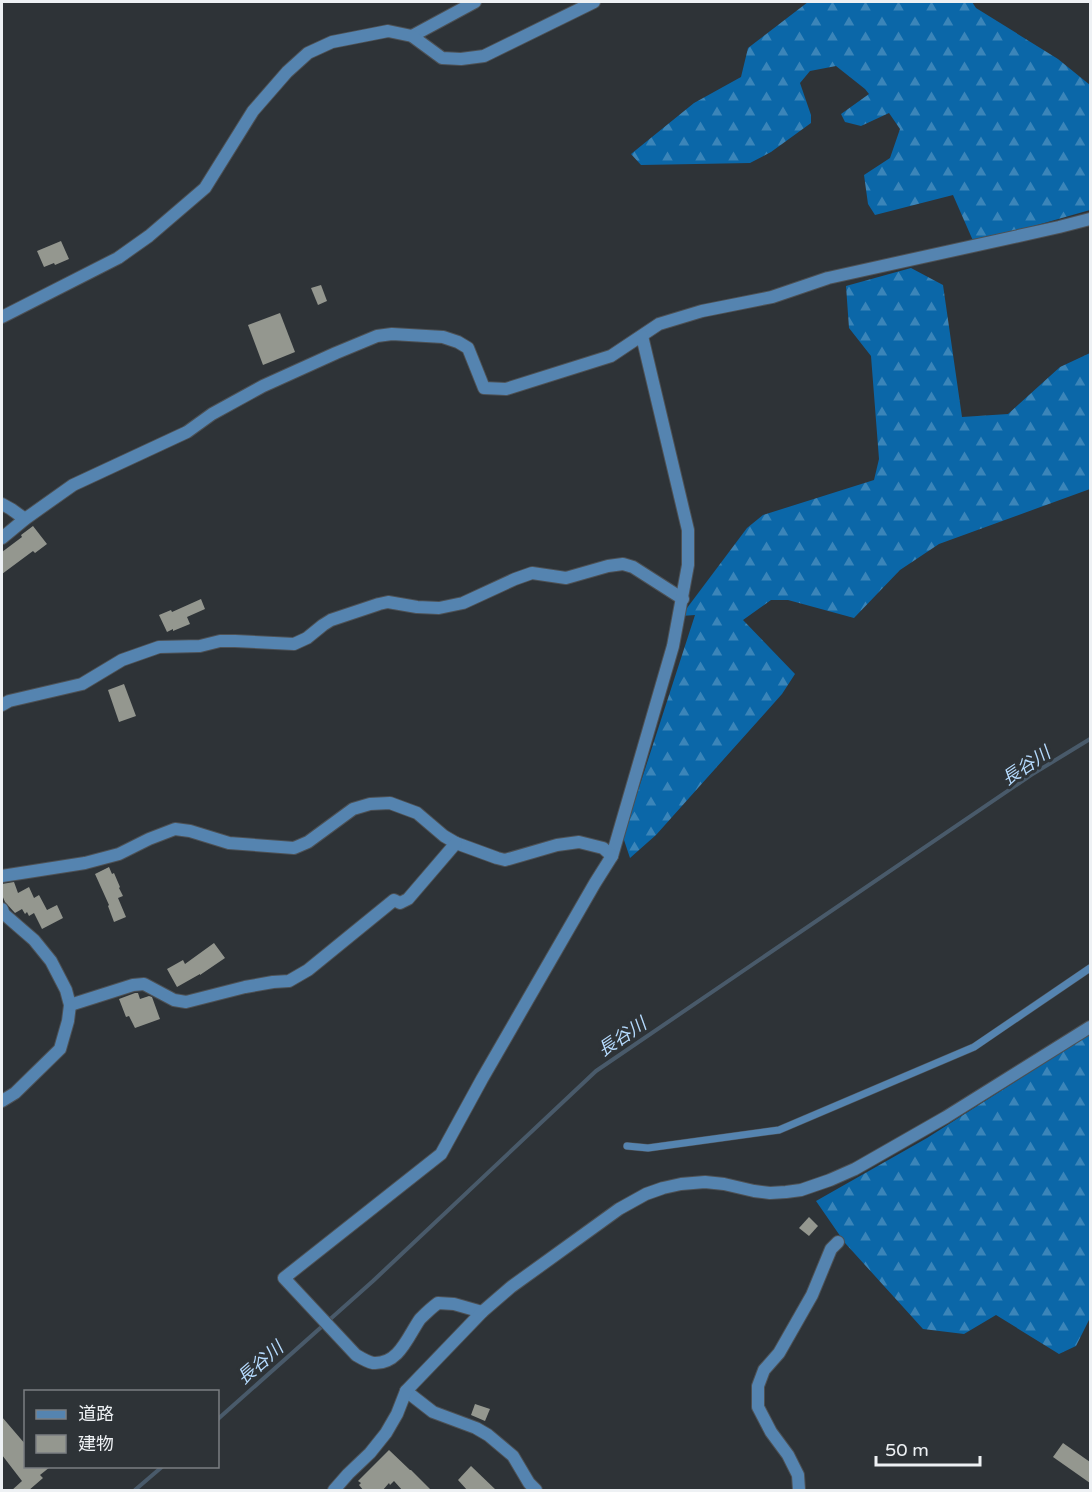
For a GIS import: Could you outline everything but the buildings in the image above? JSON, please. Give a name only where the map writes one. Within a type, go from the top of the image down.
[{"type":"street","points":[[412,36],[475,2]]},
{"type":"street","points":[[2,317],[118,258],[149,236],[205,188],[253,111],[287,72],[308,53],[332,42],[388,31],[412,36],[442,58],[461,59],[484,56],[594,2]]},
{"type":"street","points":[[2,538],[73,484],[187,432],[212,414],[263,386],[377,336],[392,334],[443,337],[458,342],[468,348],[484,388],[506,389],[611,356],[659,324],[702,311],[772,297],[828,278],[1090,219]]},
{"type":"street","points":[[482,1312],[454,1304],[438,1303],[427,1311],[400,1352],[384,1362],[372,1363],[356,1355],[284,1278],[441,1154],[612,856],[673,646],[688,565],[688,530],[642,336]]},
{"type":"street","points":[[2,504],[25,519]]},
{"type":"street","points":[[2,705],[82,684],[122,660],[159,647],[200,646],[220,641],[294,644],[308,638],[332,620],[380,604],[388,602],[417,608],[439,608],[463,603],[532,573],[566,579],[608,566],[623,564],[633,567],[683,598]]},
{"type":"street","points":[[2,876],[85,863],[119,854],[175,829],[190,831],[229,843],[294,848],[308,842],[353,809],[370,804],[390,803],[417,813],[456,843],[505,860],[557,845],[579,842],[603,848],[612,856]]},
{"type":"street","points":[[70,1005],[133,985],[144,984],[174,1000],[186,1002],[245,987],[289,981],[308,970],[394,900],[400,903],[408,899],[456,843]]},
{"type":"street","points":[[2,909],[4,914],[34,940],[51,961],[66,990],[70,1005],[60,1049],[15,1093],[2,1101]]},
{"type":"street","points":[[334,1491],[386,1433],[406,1391],[482,1312],[511,1287],[619,1209],[646,1194],[681,1184],[705,1182],[754,1191],[786,1192],[801,1190],[830,1180],[855,1169],[946,1117],[1090,1027]]},
{"type":"street","points":[[799,1491],[798,1475],[758,1407],[758,1386],[764,1370],[779,1353],[812,1295],[831,1250],[838,1242]]},
{"type":"street","points":[[406,1391],[433,1412],[476,1428],[488,1435],[513,1456],[529,1484],[536,1491]]},
{"type":"lane","points":[[627,1146],[648,1148],[778,1130],[974,1047],[1090,968]]},
{"type":"green space","points":[[808,2],[972,2],[976,8],[1058,59],[1090,85],[1090,210],[974,243],[953,195],[875,215],[868,204],[864,175],[890,158],[900,129],[889,113],[861,126],[845,122],[841,114],[869,94],[836,66],[810,71],[800,83],[811,115],[811,123],[771,152],[750,163],[641,165],[631,154],[694,103],[741,77],[748,48]]},
{"type":"green space","points":[[911,268],[943,285],[962,417],[1008,414],[1060,367],[1090,353],[1090,489],[939,544],[900,570],[854,618],[788,600],[771,600],[743,620],[795,674],[782,694],[656,835],[630,858],[623,837],[695,615],[681,616],[747,528],[763,515],[874,480],[879,459],[871,356],[849,328],[846,286]]},
{"type":"green space","points":[[1090,1034],[1090,1318],[1076,1346],[1059,1354],[996,1315],[964,1334],[923,1329],[845,1243],[816,1201],[927,1138]]},
{"type":"waterway","name":"長谷川","points":[[219,1418],[373,1281],[596,1071],[1031,775],[1090,739]]},
{"type":"waterway","name":"長谷川","points":[[135,1490],[161,1468]]}]
